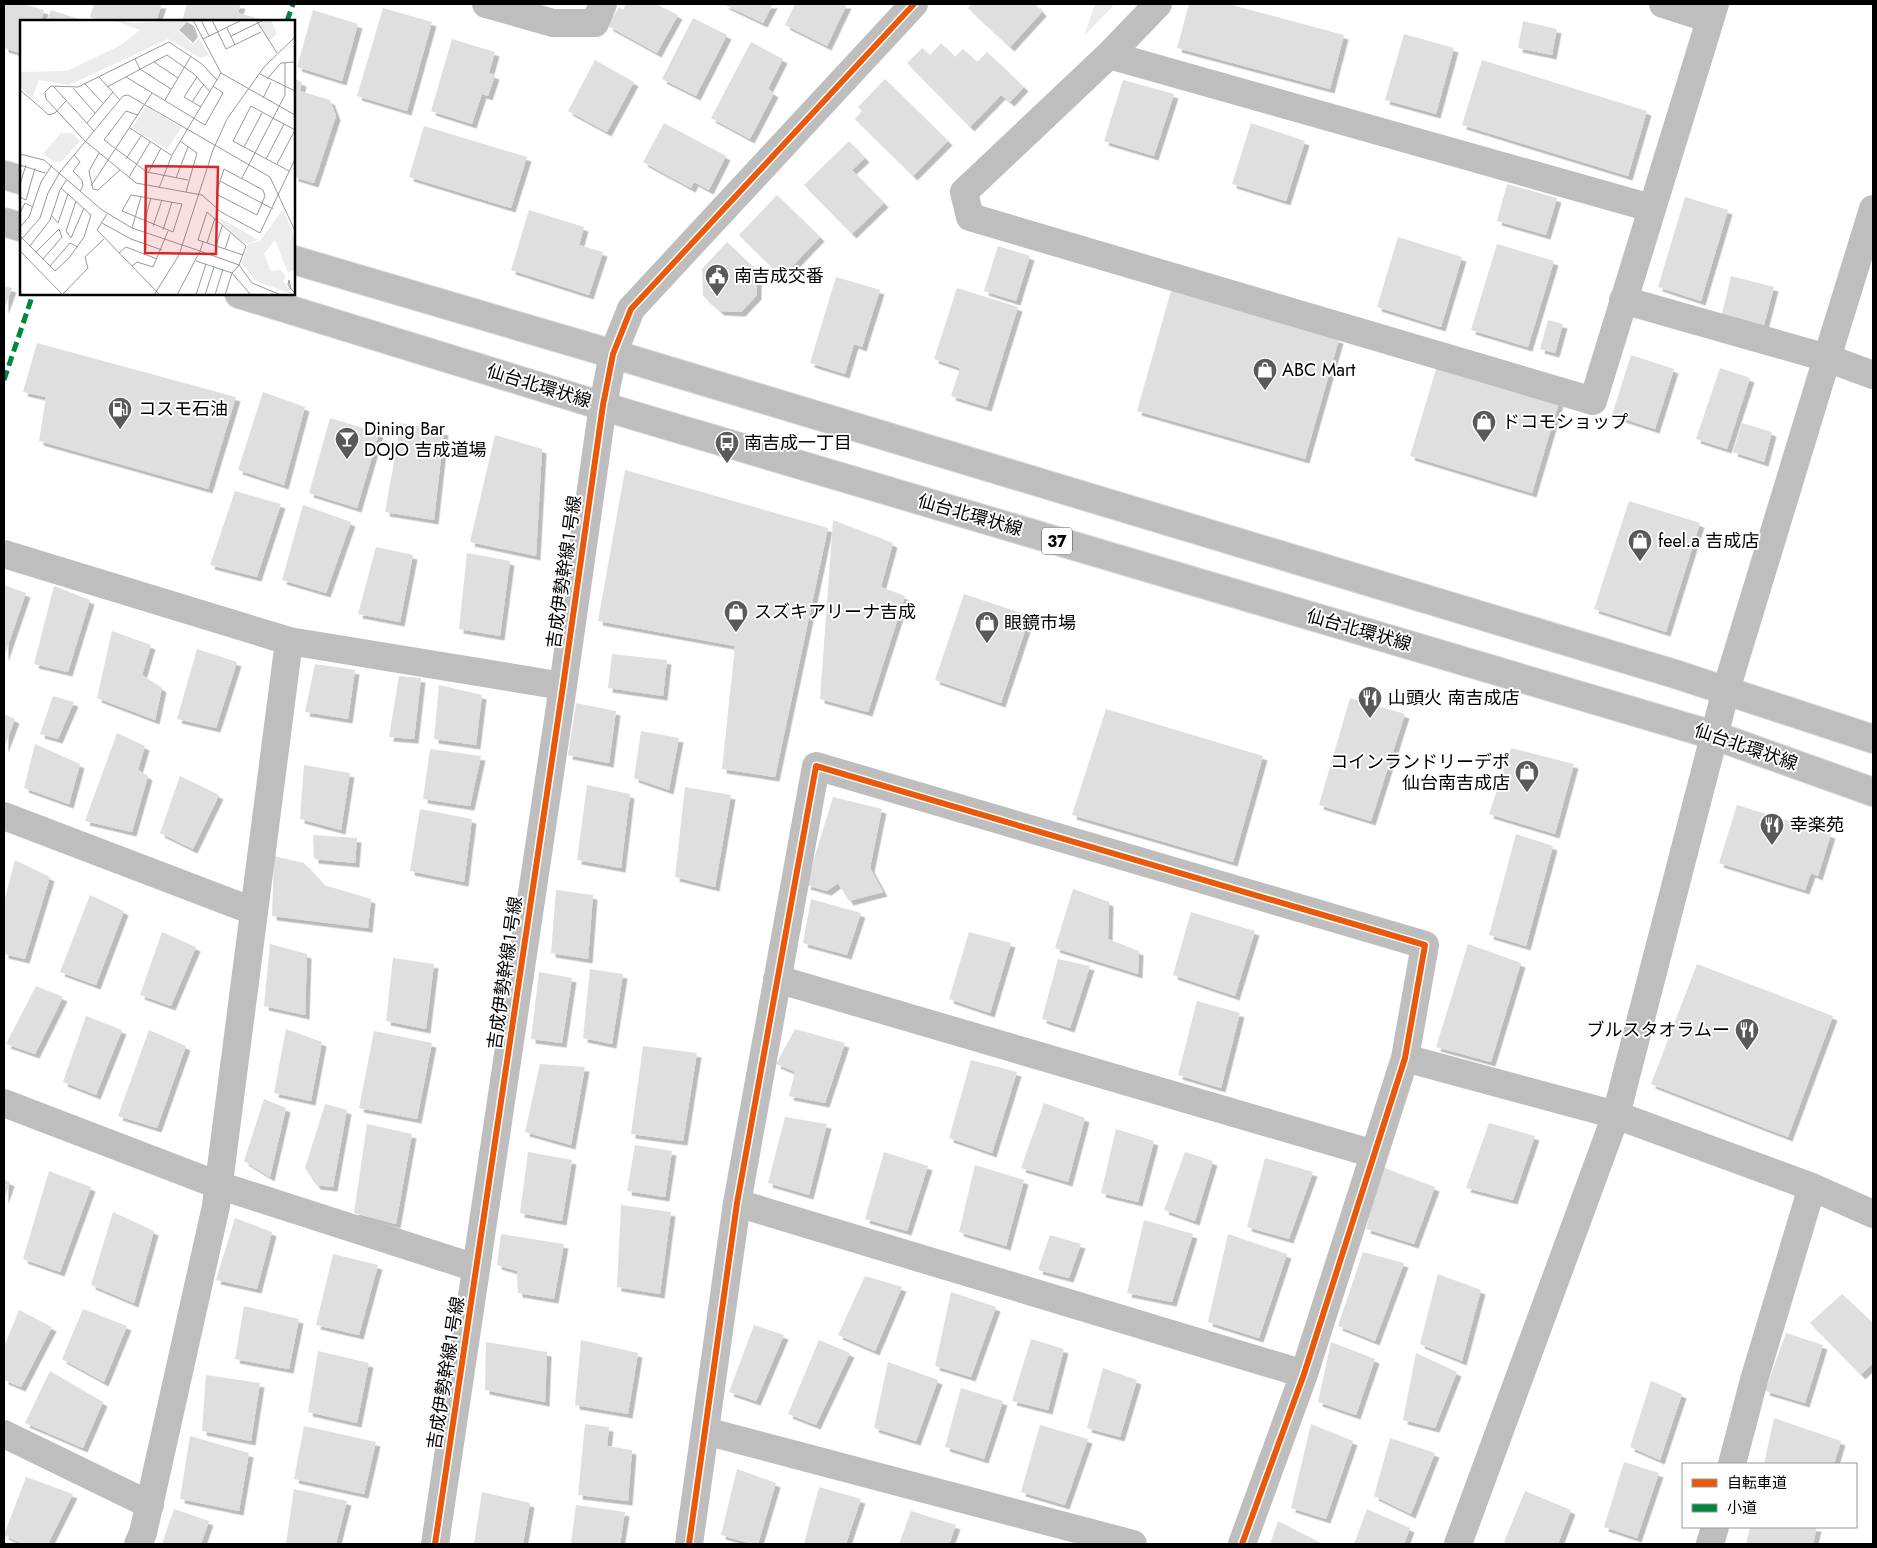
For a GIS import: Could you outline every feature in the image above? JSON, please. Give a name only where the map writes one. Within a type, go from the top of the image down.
[{"type":"street","points":[[486,4],[553,23],[595,22],[603,4]]},
{"type":"street","name":"吉成伊勢幹線１号線","points":[[435,1544],[603,405],[613,354],[631,309],[914,4]]},
{"type":"street","points":[[1158,4],[1109,55],[964,192],[970,217],[1592,401],[1712,11],[1663,4]]},
{"type":"street","points":[[1109,55],[1651,208]]},
{"type":"street","points":[[4,175],[20,180]]},
{"type":"street","points":[[1458,1544],[1616,1115],[1713,735],[1873,209]]},
{"type":"street","points":[[4,222],[20,228]]},
{"type":"street","points":[[295,260],[613,354],[1726,690],[1873,739]]},
{"type":"street","name":"仙台北環状線","points":[[241,295],[645,419],[1713,735],[1873,792]]},
{"type":"street","points":[[1623,300],[1827,358],[1873,375]]},
{"type":"street","points":[[4,554],[289,641],[563,686]]},
{"type":"street","points":[[138,1544],[143,1533],[150,1505],[216,1206],[289,641]]},
{"type":"street","points":[[689,1544],[737,1203],[816,766],[1425,945],[1405,1058],[1304,1374],[1242,1544]]},
{"type":"street","points":[[4,816],[253,911]]},
{"type":"street","points":[[778,979],[1374,1154]]},
{"type":"street","points":[[1405,1058],[1616,1115],[1812,1186],[1873,1214]]},
{"type":"street","points":[[4,1103],[218,1185],[476,1268]]},
{"type":"street","points":[[1732,1463],[1754,1380],[1812,1186]]},
{"type":"street","points":[[737,1203],[1304,1374]]},
{"type":"street","points":[[705,1432],[1133,1544]]},
{"type":"street","points":[[4,1434],[150,1505]]},
{"type":"street","points":[[1710,1544],[1715,1528]]},
{"type":"shaded area","points":[[1095,4],[1115,4],[1084,36]]},
{"type":"building","points":[[4,4],[23,4],[44,10],[41,20],[20,20],[20,53],[4,48]]},
{"type":"building","points":[[94,4],[162,4],[156,20],[101,20],[90,17]]},
{"type":"building","points":[[187,4],[241,4],[238,13],[263,20],[182,20]]},
{"type":"building","points":[[626,4],[656,4],[678,15],[657,53],[608,26],[619,7],[623,10]]},
{"type":"building","points":[[723,4],[773,4],[763,23]]},
{"type":"building","points":[[795,4],[847,4],[827,46],[785,25]]},
{"type":"building","points":[[971,4],[1037,4],[1042,12],[1010,47],[968,8]]},
{"type":"building","points":[[1189,4],[1228,4],[1344,35],[1330,89],[1177,48]]},
{"type":"building","points":[[383,8],[432,22],[407,111],[357,96]]},
{"type":"building","points":[[51,10],[82,20],[47,20]]},
{"type":"building","points":[[313,10],[358,24],[342,81],[297,67]]},
{"type":"building","points":[[693,18],[727,35],[696,96],[662,79]]},
{"type":"building","points":[[1523,21],[1557,29],[1552,55],[1518,48]]},
{"type":"building","points":[[1404,34],[1454,48],[1436,114],[1385,100]]},
{"type":"building","points":[[452,39],[495,52],[489,73],[495,75],[488,96],[482,94],[472,124],[431,111]]},
{"type":"building","points":[[751,42],[783,59],[768,89],[774,93],[750,139],[711,118]]},
{"type":"building","points":[[941,43],[955,57],[963,49],[977,62],[987,52],[1024,87],[1010,102],[1001,95],[970,127],[907,63],[922,48],[930,55]]},
{"type":"building","points":[[595,60],[634,82],[607,132],[568,111]]},
{"type":"building","points":[[1482,60],[1647,111],[1628,176],[1462,125]]},
{"type":"building","points":[[295,79],[302,82],[300,91],[330,100],[336,116],[314,183],[295,177]]},
{"type":"building","points":[[885,79],[948,141],[913,176],[855,119],[862,111],[858,107]]},
{"type":"building","points":[[1123,80],[1174,94],[1154,156],[1104,141]]},
{"type":"building","points":[[664,123],[726,156],[709,190],[694,182],[691,188],[643,162]]},
{"type":"building","points":[[1251,123],[1305,141],[1286,201],[1232,184]]},
{"type":"building","points":[[424,126],[527,157],[511,208],[409,177]]},
{"type":"building","points":[[849,141],[865,158],[852,170],[884,203],[852,234],[804,185]]},
{"type":"building","points":[[1507,184],[1557,198],[1546,235],[1497,221]]},
{"type":"building","points":[[777,195],[820,237],[782,277],[739,235]]},
{"type":"building","points":[[1685,197],[1728,210],[1701,301],[1658,287]]},
{"type":"building","points":[[529,210],[584,227],[579,245],[603,252],[589,295],[511,270]]},
{"type":"building","points":[[1398,237],[1462,257],[1441,327],[1377,307]]},
{"type":"building","points":[[727,242],[757,271],[757,295],[741,312],[720,311],[703,296],[702,269]]},
{"type":"building","points":[[1497,244],[1554,261],[1528,347],[1471,330]]},
{"type":"building","points":[[998,246],[1030,256],[1016,301],[984,291]]},
{"type":"building","points":[[1731,276],[1774,287],[1764,325],[1722,314]]},
{"type":"building","points":[[836,277],[880,290],[862,347],[854,344],[845,374],[810,363]]},
{"type":"building","points":[[4,286],[12,288],[4,310]]},
{"type":"building","points":[[957,288],[1018,307],[987,407],[951,396],[960,368],[934,359]]},
{"type":"building","points":[[1171,291],[1339,339],[1305,459],[1137,411]]},
{"type":"building","points":[[1548,320],[1563,324],[1555,353],[1540,349]]},
{"type":"building","points":[[37,343],[236,397],[208,489],[39,441],[46,397],[23,392]]},
{"type":"building","points":[[1631,355],[1674,369],[1655,429],[1612,415]]},
{"type":"building","points":[[1437,366],[1559,402],[1532,493],[1410,456]]},
{"type":"building","points":[[1720,368],[1750,378],[1727,449],[1696,439]]},
{"type":"building","points":[[263,392],[305,407],[284,485],[238,470]]},
{"type":"building","points":[[330,418],[379,433],[357,508],[309,493]]},
{"type":"building","points":[[401,423],[444,431],[434,520],[385,512]]},
{"type":"building","points":[[1742,423],[1772,432],[1764,462],[1733,452]]},
{"type":"building","points":[[495,435],[542,449],[536,556],[470,542]]},
{"type":"building","name":"スズキアリーナ吉成","points":[[625,470],[828,528],[775,777],[722,769],[735,646],[598,621]]},
{"type":"building","points":[[235,491],[281,504],[257,577],[210,565]]},
{"type":"building","points":[[1629,501],[1700,523],[1666,632],[1594,609]]},
{"type":"building","points":[[303,505],[351,522],[326,593],[282,580]]},
{"type":"building","points":[[833,520],[893,543],[881,587],[905,596],[868,712],[820,699]]},
{"type":"building","points":[[376,547],[413,555],[400,622],[358,614]]},
{"type":"building","points":[[467,553],[510,561],[500,636],[459,629]]},
{"type":"building","points":[[4,585],[26,593],[4,657]]},
{"type":"building","points":[[54,586],[90,600],[68,672],[34,664]]},
{"type":"building","points":[[964,594],[1030,616],[1001,703],[935,680]]},
{"type":"building","points":[[112,631],[151,645],[142,675],[162,688],[155,720],[97,698]]},
{"type":"building","points":[[197,649],[237,662],[216,728],[177,719]]},
{"type":"building","points":[[612,654],[667,660],[663,696],[608,688]]},
{"type":"building","points":[[315,664],[355,670],[348,719],[305,712]]},
{"type":"building","points":[[399,676],[421,678],[414,739],[389,737]]},
{"type":"building","points":[[439,685],[482,695],[476,745],[434,739]]},
{"type":"building","points":[[53,696],[74,702],[58,739],[40,734]]},
{"type":"building","points":[[1350,698],[1405,714],[1371,821],[1319,805]]},
{"type":"building","points":[[576,703],[616,711],[609,763],[568,755]]},
{"type":"building","points":[[1106,709],[1263,756],[1233,862],[1072,815]]},
{"type":"building","points":[[4,714],[15,719],[4,748]]},
{"type":"building","points":[[641,731],[679,738],[669,790],[634,778]]},
{"type":"building","points":[[117,733],[145,746],[138,770],[148,776],[132,832],[85,821]]},
{"type":"building","points":[[35,744],[80,764],[69,804],[24,788]]},
{"type":"building","points":[[1511,748],[1574,764],[1555,834],[1489,814]]},
{"type":"building","points":[[430,749],[481,756],[470,806],[423,799]]},
{"type":"building","points":[[304,765],[350,773],[341,830],[300,819]]},
{"type":"building","points":[[180,776],[219,795],[193,849],[160,833]]},
{"type":"building","points":[[587,785],[630,794],[621,868],[577,860]]},
{"type":"building","points":[[685,787],[731,795],[715,887],[675,877]]},
{"type":"building","points":[[833,797],[882,809],[870,868],[883,892],[849,901],[838,883],[827,891],[806,885]]},
{"type":"building","points":[[1737,805],[1831,834],[1818,876],[1811,873],[1805,890],[1719,863]]},
{"type":"building","points":[[420,809],[472,819],[464,882],[410,871]]},
{"type":"building","points":[[1516,834],[1553,846],[1526,946],[1489,935]]},
{"type":"building","points":[[313,835],[357,838],[355,863],[314,859]]},
{"type":"building","points":[[274,856],[304,863],[324,885],[371,899],[368,928],[272,916]]},
{"type":"building","points":[[15,860],[50,877],[25,959],[4,954],[4,902]]},
{"type":"building","points":[[1073,889],[1109,902],[1108,939],[1139,951],[1138,974],[1055,948]]},
{"type":"building","points":[[556,890],[593,895],[588,959],[551,953]]},
{"type":"building","points":[[90,895],[124,911],[96,985],[60,972]]},
{"type":"building","points":[[811,899],[861,913],[847,955],[803,943]]},
{"type":"building","points":[[1191,912],[1255,931],[1235,996],[1173,975]]},
{"type":"building","points":[[162,932],[196,947],[171,1006],[140,995]]},
{"type":"building","points":[[969,932],[1011,943],[990,1013],[949,999]]},
{"type":"building","points":[[270,944],[307,954],[305,1015],[264,1006]]},
{"type":"building","points":[[1468,944],[1521,963],[1491,1062],[1436,1047]]},
{"type":"building","points":[[393,958],[434,964],[426,1029],[386,1021]]},
{"type":"building","points":[[1058,959],[1090,966],[1070,1028],[1042,1019]]},
{"type":"building","points":[[1697,964],[1833,1016],[1788,1137],[1651,1084]]},
{"type":"building","points":[[590,969],[623,974],[612,1044],[583,1038]]},
{"type":"building","points":[[539,972],[572,978],[562,1043],[531,1039]]},
{"type":"building","points":[[36,986],[63,997],[35,1054],[6,1044]]},
{"type":"building","points":[[1197,1001],[1240,1013],[1221,1088],[1178,1075]]},
{"type":"building","points":[[86,1016],[122,1030],[96,1095],[63,1082]]},
{"type":"building","points":[[286,1029],[322,1042],[311,1101],[274,1093]]},
{"type":"building","points":[[795,1029],[845,1043],[825,1103],[789,1096],[795,1072],[776,1064]]},
{"type":"building","points":[[149,1030],[186,1046],[157,1128],[118,1116]]},
{"type":"building","points":[[374,1031],[432,1043],[417,1119],[359,1108]]},
{"type":"building","points":[[643,1046],[697,1053],[683,1141],[631,1134]]},
{"type":"building","points":[[971,1060],[1017,1072],[992,1153],[949,1138]]},
{"type":"building","points":[[540,1064],[585,1067],[571,1145],[525,1132]]},
{"type":"building","points":[[264,1099],[286,1108],[270,1177],[244,1161]]},
{"type":"building","points":[[1044,1103],[1085,1118],[1068,1182],[1021,1168]]},
{"type":"building","points":[[325,1104],[347,1110],[333,1187],[316,1185],[305,1168]]},
{"type":"building","points":[[785,1117],[827,1124],[809,1195],[768,1183]]},
{"type":"building","points":[[1489,1123],[1535,1136],[1513,1200],[1466,1188]]},
{"type":"building","points":[[367,1124],[412,1134],[396,1224],[354,1213]]},
{"type":"building","points":[[1116,1129],[1154,1141],[1138,1202],[1101,1193]]},
{"type":"building","points":[[635,1145],[672,1151],[665,1197],[627,1191]]},
{"type":"building","points":[[528,1152],[572,1160],[562,1221],[520,1213]]},
{"type":"building","points":[[884,1152],[928,1166],[907,1231],[865,1219]]},
{"type":"building","points":[[1185,1152],[1213,1161],[1195,1221],[1164,1210]]},
{"type":"building","points":[[1265,1158],[1313,1172],[1289,1239],[1247,1227]]},
{"type":"building","points":[[975,1165],[1024,1180],[1006,1246],[959,1232]]},
{"type":"building","points":[[1382,1167],[1435,1187],[1414,1244],[1366,1229]]},
{"type":"building","points":[[49,1171],[91,1187],[60,1272],[23,1259]]},
{"type":"building","points":[[4,1179],[10,1182],[4,1200]]},
{"type":"building","points":[[621,1205],[671,1212],[660,1294],[617,1287]]},
{"type":"building","points":[[113,1212],[154,1231],[134,1303],[91,1285]]},
{"type":"building","points":[[235,1218],[272,1232],[257,1289],[216,1280]]},
{"type":"building","points":[[1144,1220],[1193,1234],[1172,1302],[1127,1293]]},
{"type":"building","points":[[501,1234],[564,1244],[554,1299],[518,1293],[517,1271],[497,1265]]},
{"type":"building","points":[[1228,1234],[1287,1254],[1259,1338],[1208,1322]]},
{"type":"building","points":[[1050,1235],[1081,1244],[1069,1278],[1038,1270]]},
{"type":"building","points":[[1363,1252],[1404,1263],[1375,1341],[1338,1326]]},
{"type":"building","points":[[333,1254],[378,1265],[359,1335],[316,1325]]},
{"type":"building","points":[[1438,1274],[1481,1290],[1462,1361],[1420,1344]]},
{"type":"building","points":[[865,1276],[902,1287],[875,1351],[838,1335]]},
{"type":"building","points":[[951,1292],[996,1307],[971,1377],[935,1366]]},
{"type":"building","points":[[1842,1294],[1873,1323],[1873,1363],[1861,1375],[1810,1323]]},
{"type":"building","points":[[244,1306],[299,1319],[289,1369],[235,1359]]},
{"type":"building","points":[[83,1309],[127,1326],[104,1382],[62,1359]]},
{"type":"building","points":[[19,1310],[52,1327],[21,1387],[4,1380],[4,1347]]},
{"type":"building","points":[[754,1325],[784,1335],[756,1401],[729,1392]]},
{"type":"building","points":[[1786,1333],[1823,1345],[1805,1403],[1765,1391]]},
{"type":"building","points":[[1031,1339],[1064,1349],[1048,1410],[1012,1401]]},
{"type":"building","points":[[581,1340],[638,1353],[628,1414],[575,1405]]},
{"type":"building","points":[[819,1340],[850,1353],[816,1425],[788,1414]]},
{"type":"building","points":[[486,1342],[547,1352],[545,1402],[485,1390]]},
{"type":"building","points":[[1331,1342],[1375,1359],[1356,1415],[1318,1402]]},
{"type":"building","points":[[318,1351],[369,1363],[357,1423],[308,1412]]},
{"type":"building","points":[[1416,1353],[1457,1372],[1435,1428],[1403,1420]]},
{"type":"building","points":[[888,1362],[938,1380],[916,1441],[874,1428]]},
{"type":"building","points":[[1103,1368],[1137,1380],[1120,1437],[1087,1428]]},
{"type":"building","points":[[50,1371],[103,1402],[83,1448],[25,1423]]},
{"type":"building","points":[[206,1375],[260,1383],[251,1441],[202,1431]]},
{"type":"building","points":[[1651,1381],[1682,1394],[1660,1460],[1630,1447]]},
{"type":"building","points":[[961,1388],[1003,1401],[984,1459],[945,1447]]},
{"type":"building","points":[[1774,1418],[1841,1441],[1834,1463],[1764,1463]]},
{"type":"building","points":[[585,1424],[609,1427],[607,1446],[632,1450],[628,1501],[578,1495]]},
{"type":"building","points":[[1311,1424],[1353,1441],[1326,1519],[1291,1508]]},
{"type":"building","points":[[1040,1425],[1088,1439],[1065,1505],[1021,1492]]},
{"type":"building","points":[[304,1426],[376,1442],[364,1494],[294,1479]]},
{"type":"building","points":[[190,1436],[249,1453],[239,1511],[180,1499]]},
{"type":"building","points":[[1390,1438],[1435,1453],[1411,1514],[1374,1496]]},
{"type":"building","points":[[1624,1462],[1659,1473],[1637,1538],[1604,1527]]},
{"type":"building","points":[[737,1469],[776,1483],[758,1544],[721,1535]]},
{"type":"building","points":[[26,1477],[73,1494],[48,1544],[23,1544],[4,1535]]},
{"type":"building","points":[[819,1487],[861,1499],[846,1544],[804,1544]]},
{"type":"building","points":[[294,1489],[347,1501],[336,1544],[286,1544]]},
{"type":"building","points":[[1525,1491],[1571,1510],[1558,1544],[1509,1544],[1504,1542]]},
{"type":"building","points":[[482,1492],[530,1503],[523,1544],[474,1544]]},
{"type":"building","points":[[576,1505],[625,1512],[620,1544],[571,1544]]},
{"type":"building","points":[[174,1509],[209,1521],[201,1544],[162,1544]]},
{"type":"building","points":[[1367,1509],[1410,1528],[1404,1544],[1354,1544]]},
{"type":"building","points":[[911,1511],[956,1525],[949,1544],[899,1544]]},
{"type":"building","points":[[1278,1521],[1323,1544],[1270,1544]]},
{"type":"building","points":[[1750,1528],[1817,1528],[1813,1544],[1746,1544]]},
{"type":"marked path","points":[[287,20],[293,4]]},
{"type":"marked path","points":[[4,380],[33,295]]},
{"type":"cycle path","points":[[435,1544],[603,405],[613,354],[631,309],[914,4]]},
{"type":"cycle path","points":[[689,1544],[737,1203],[816,766],[1425,945],[1405,1058],[1304,1374],[1242,1544]]},
{"type":"place","name":"南吉成交番","points":[[717,297]]},
{"type":"place","name":"ABC Mart","points":[[1265,391]]},
{"type":"place","name":"コスモ石油","points":[[120,430]]},
{"type":"place","name":"ドコモショップ","points":[[1484,443]]},
{"type":"place","name":"Dining Bar DOJO 吉成道場","points":[[347,460]]},
{"type":"place","name":"南吉成一丁目","points":[[727,464]]},
{"type":"place","name":"feel.a 吉成店","points":[[1640,562]]},
{"type":"place","name":"スズキアリーナ吉成","points":[[736,633]]},
{"type":"place","name":"眼鏡市場","points":[[987,644]]},
{"type":"place","name":"山頭火 南吉成店","points":[[1370,719]]},
{"type":"place","name":"コインランドリーデポ 仙台南吉成店","points":[[1527,793]]},
{"type":"place","name":"幸楽苑","points":[[1772,846]]},
{"type":"place","name":"ブルスタオラムー","points":[[1747,1051]]}]
